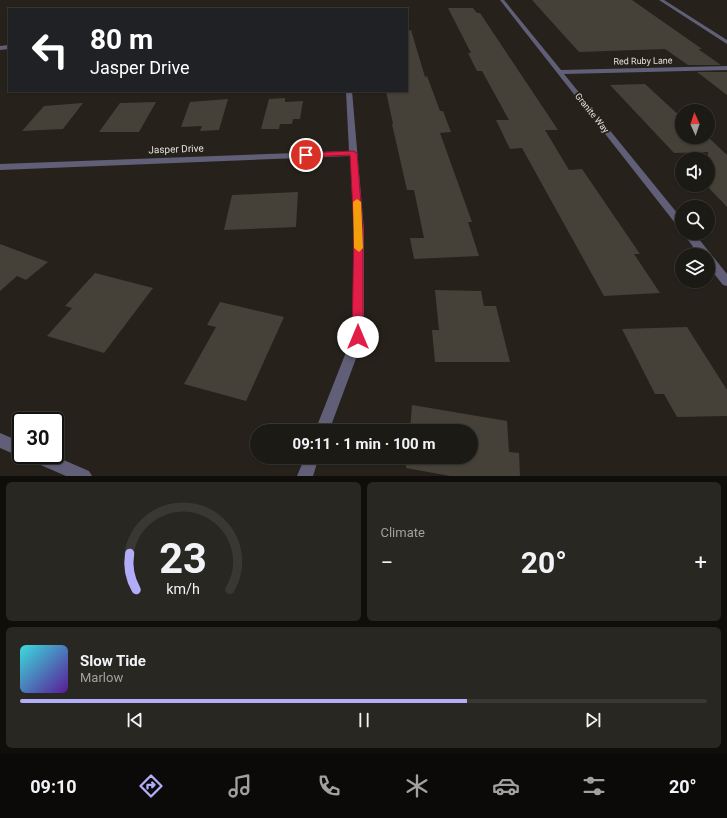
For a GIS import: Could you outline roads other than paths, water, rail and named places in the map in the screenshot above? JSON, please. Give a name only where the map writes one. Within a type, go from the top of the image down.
[{"type":"street","name":"Granite Way","points":[[502,0],[675,217]]},
{"type":"street","points":[[661,0],[727,42]]},
{"type":"street","name":"Red Ruby Lane","points":[[560,72],[727,68]]},
{"type":"street","points":[[325,424],[358,337],[359,230],[349,92]]},
{"type":"street","name":"Jasper Drive","points":[[0,167],[353,153]]},
{"type":"street","points":[[693,240],[700,248]]},
{"type":"street","points":[[715,267],[727,282]]},
{"type":"street","points":[[0,440],[12,446]]},
{"type":"street","points":[[55,464],[84,476]]},
{"type":"street","points":[[305,476],[309,464]]}]
